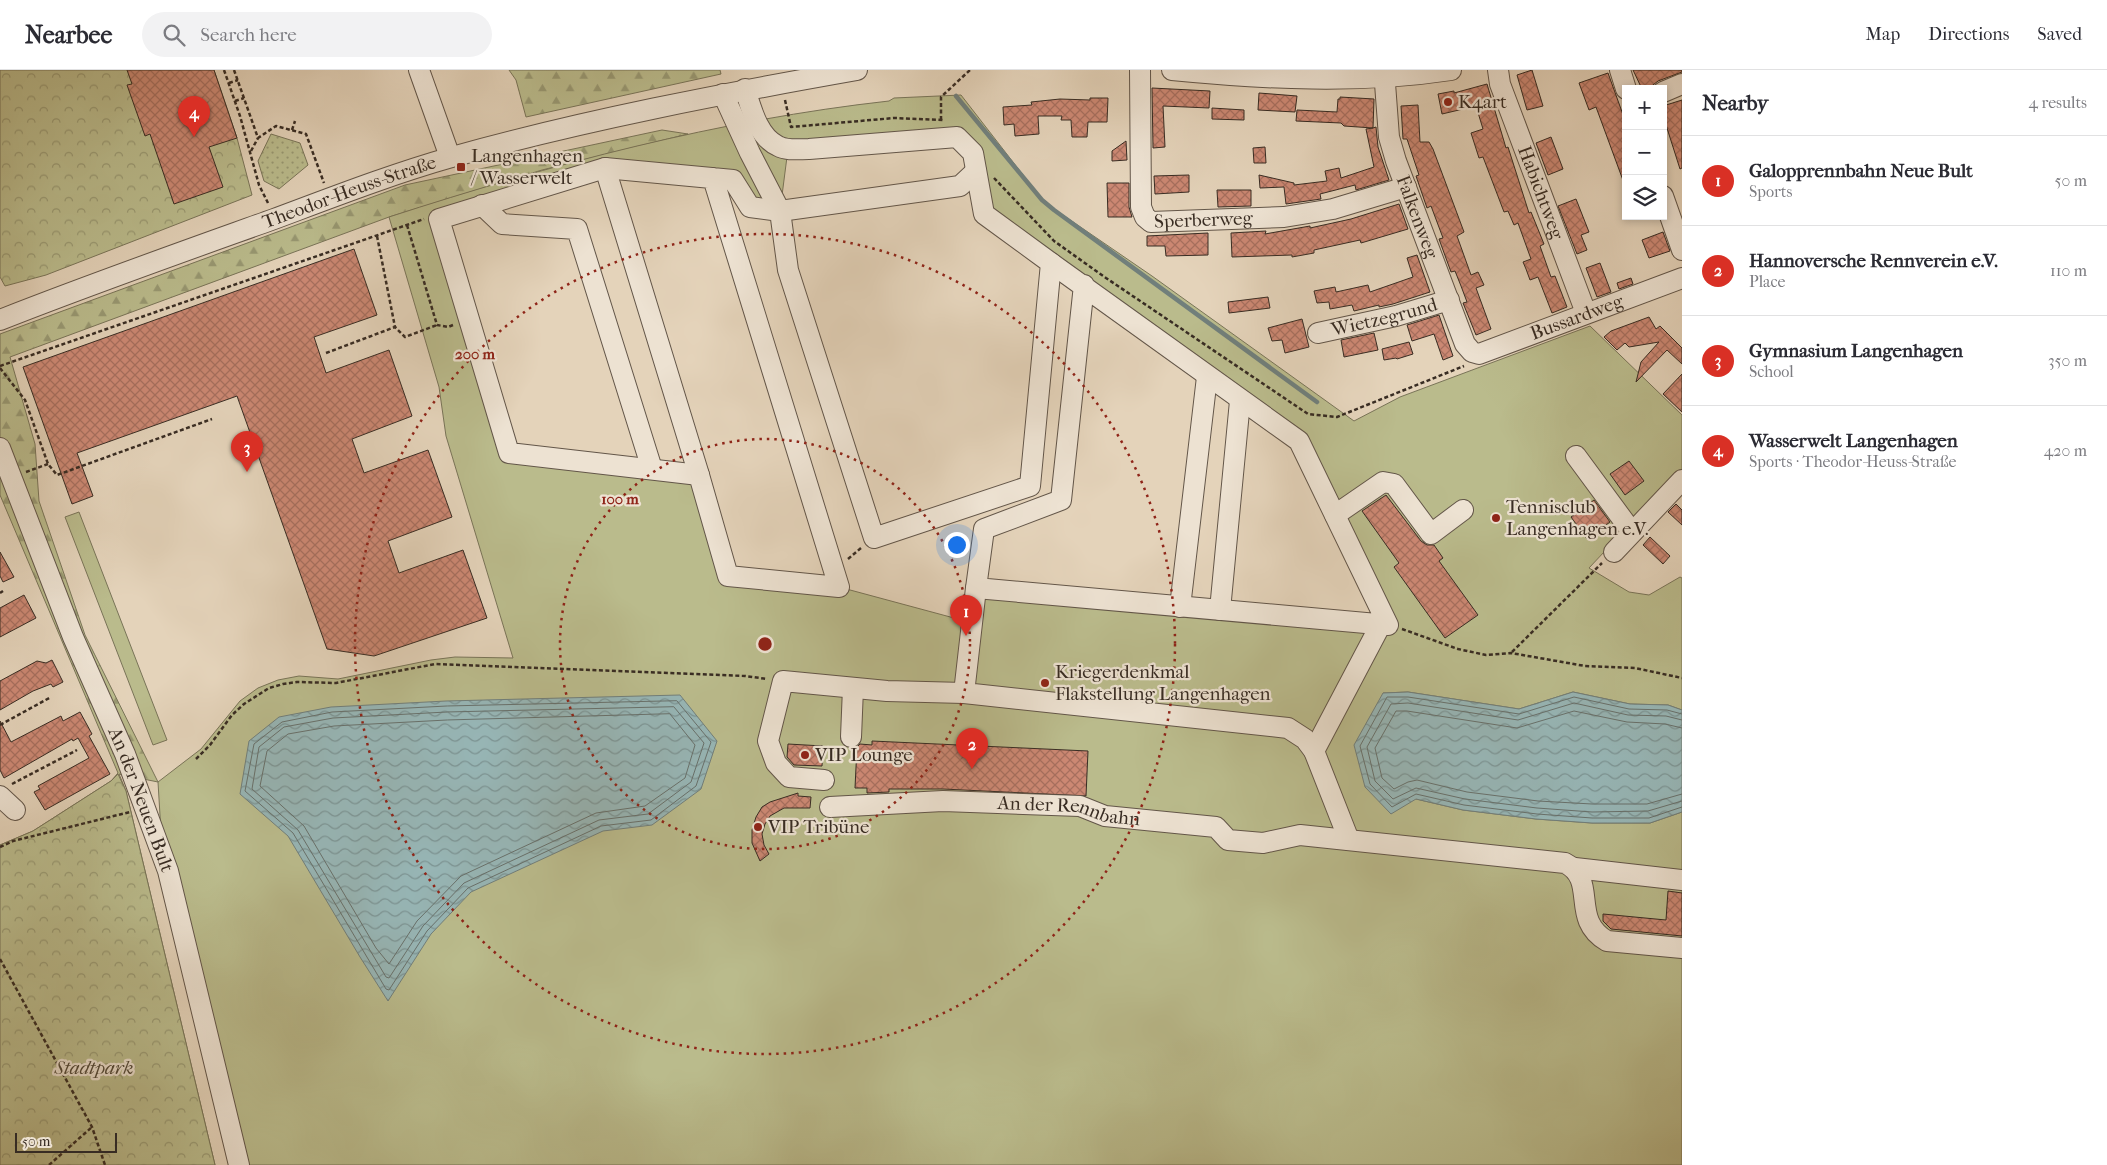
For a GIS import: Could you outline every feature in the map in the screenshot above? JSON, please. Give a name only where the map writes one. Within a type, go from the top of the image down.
[{"type":"street","points":[[419,70],[450,157]]},
{"type":"street","name":"Theodor-Heuss-Straße","points":[[0,320],[390,176],[450,157],[528,137],[745,89],[857,70]]},
{"type":"street","name":"Sperberweg","points":[[1140,70],[1141,207],[1145,216],[1151,222],[1284,217],[1333,209],[1406,187]]},
{"type":"street","points":[[1172,70],[1310,79],[1451,70]]},
{"type":"street","name":"Habichtweg","points":[[1498,70],[1500,84],[1586,313]]},
{"type":"street","points":[[1620,70],[1625,85]]},
{"type":"street","name":"Falkenweg","points":[[1384,74],[1389,137],[1465,344],[1472,352]]},
{"type":"street","points":[[1667,90],[1682,84]]},
{"type":"street","points":[[745,89],[754,117],[761,129],[777,146],[788,149],[809,149],[957,136],[973,153],[984,214],[1084,285],[1240,401],[1299,441],[1384,624]]},
{"type":"street","points":[[723,94],[780,212],[788,270],[874,538],[1030,486],[1051,263]]},
{"type":"street","points":[[698,475],[509,453],[439,219],[605,168],[733,180],[750,207],[780,212],[960,186],[976,171]]},
{"type":"street","points":[[605,168],[728,576],[839,587],[713,178]]},
{"type":"street","points":[[482,205],[502,224],[577,229],[652,469]]},
{"type":"street","points":[[1667,207],[1682,250]]},
{"type":"street","name":"Bussardweg","points":[[1472,352],[1479,354],[1682,278]]},
{"type":"street","points":[[984,529],[1061,500],[1084,285]]},
{"type":"street","name":"Wietzegrund","points":[[1318,333],[1396,316],[1449,300]]},
{"type":"street","points":[[1180,607],[1207,377]]},
{"type":"street","points":[[1220,610],[1240,401]]},
{"type":"street","name":"An der Neuen Bult","points":[[0,448],[73,637],[125,754],[168,871],[239,1165]]},
{"type":"street","points":[[1576,456],[1632,532]]},
{"type":"street","points":[[1614,552],[1682,480]]},
{"type":"street","points":[[1335,515],[1383,482],[1394,484],[1431,534],[1462,510]]},
{"type":"street","points":[[964,693],[984,529],[968,507]]},
{"type":"street","points":[[976,588],[1384,624]]},
{"type":"street","points":[[1314,751],[1384,624]]},
{"type":"street","points":[[824,780],[789,777],[776,764],[768,741],[783,682],[887,691],[964,693],[1288,728],[1304,739],[1314,751],[1349,840]]},
{"type":"street","points":[[851,737],[852,688]]},
{"type":"street","points":[[4,791],[15,810]]},
{"type":"street","name":"An der Rennbahn","points":[[830,807],[943,801],[1080,806],[1105,816],[1216,827],[1228,840],[1263,843],[1300,835],[1565,863],[1575,868],[1682,880]]},
{"type":"street","points":[[1575,868],[1582,882],[1588,923],[1597,935],[1607,941],[1682,948]]},
{"type":"path","points":[[224,70],[259,185],[268,205]]},
{"type":"path","points":[[234,70],[258,138]]},
{"type":"path","points":[[942,120],[941,97],[970,70]]},
{"type":"path","points":[[228,84],[238,80]]},
{"type":"path","points":[[235,101],[244,98]]},
{"type":"path","points":[[292,130],[295,121]]},
{"type":"path","points":[[250,152],[258,138],[276,126],[306,134],[325,185]]},
{"type":"path","points":[[1006,192],[1054,241],[1308,414],[1337,417],[1464,366],[1472,352]]},
{"type":"path","points":[[212,419],[57,475],[48,464],[25,400],[0,367],[427,218],[439,219]]},
{"type":"path","points":[[407,225],[436,325]]},
{"type":"path","points":[[377,236],[395,327],[405,337],[436,325],[448,327],[469,319]]},
{"type":"path","points":[[326,353],[395,327]]},
{"type":"path","points":[[12,478],[48,464]]},
{"type":"path","points":[[834,570],[874,538]]},
{"type":"path","points":[[1511,653],[1614,552]]},
{"type":"path","points":[[1384,624],[1486,655],[1511,653],[1585,666],[1635,668],[1682,678]]},
{"type":"path","points":[[196,759],[210,745],[232,715],[244,704],[269,688],[296,682],[336,683],[435,664],[745,676],[783,682]]},
{"type":"path","points":[[0,725],[51,696]]},
{"type":"path","points":[[4,791],[77,750]]},
{"type":"path","points":[[0,847],[13,841],[138,810]]},
{"type":"path","points":[[0,959],[92,1127],[105,1165]]},
{"type":"path","points":[[49,1165],[92,1127]]},
{"type":"green space","points":[[0,70],[214,70],[237,138],[252,195],[46,275],[5,286],[0,277]]},
{"type":"green space","points":[[509,70],[720,70],[721,74],[526,117],[516,80]]},
{"type":"green space","points":[[961,95],[1044,202],[1152,276],[1354,421],[1400,397],[1590,326],[1682,415],[1682,469],[1589,568],[1629,592],[1649,595],[1680,577],[1682,578],[1682,710],[1668,705],[1630,704],[1573,692],[1519,709],[1408,692],[1383,693],[1416,799],[1463,810],[1536,819],[1592,823],[1650,823],[1682,812],[1682,1165],[244,1165],[161,832],[158,782],[201,749],[240,701],[258,688],[278,680],[299,676],[338,679],[455,657],[513,658],[446,436],[439,387],[389,217],[512,179],[636,146],[762,120],[825,109],[889,101],[894,98]],"holes":[[[957,137],[984,214],[1299,441],[1387,625],[976,588],[980,625],[839,587],[728,576],[699,475],[509,453],[439,219],[605,168],[732,180],[750,207],[780,211],[788,149]]]},
{"type":"green space","name":"Stadtpark","points":[[662,130],[688,134],[542,170],[389,217],[10,357],[35,444],[39,501],[85,635],[158,782],[119,774],[126,791],[215,1165],[0,1165],[0,845],[33,831],[111,781],[118,773],[0,495],[0,334],[405,185]]},
{"type":"green space","points":[[271,134],[300,143],[308,165],[279,189],[264,181],[258,161]]},
{"type":"green space","points":[[79,512],[167,740],[153,745],[65,517]]},
{"type":"green space","name":"Stadtpark","points":[[118,774],[126,791],[215,1165],[0,1165],[0,845],[33,831],[111,781]]},
{"type":"water","points":[[1408,692],[1519,709],[1573,692],[1630,704],[1668,705],[1682,710],[1682,812],[1650,823],[1592,823],[1536,819],[1463,810],[1416,799],[1391,814],[1365,787],[1354,745],[1383,693]]},
{"type":"water","points":[[680,695],[717,741],[701,789],[652,825],[603,831],[471,892],[431,934],[388,1001],[288,836],[240,794],[249,741],[279,717],[331,707],[446,701]]},
{"type":"building","points":[[127,70],[214,70],[237,138],[209,147],[223,187],[174,204],[150,134],[145,136],[127,85],[132,84]]},
{"type":"building","points":[[1532,70],[1543,106],[1527,110],[1517,75]]},
{"type":"building","points":[[1633,70],[1682,70],[1682,72],[1658,81],[1653,85],[1640,85]]},
{"type":"building","points":[[1608,73],[1622,112],[1622,178],[1596,107],[1589,110],[1579,83]]},
{"type":"building","points":[[1487,84],[1506,148],[1508,147],[1529,213],[1531,212],[1544,244],[1540,246],[1551,277],[1555,276],[1567,307],[1552,313],[1538,277],[1530,280],[1523,262],[1531,259],[1518,223],[1514,225],[1508,211],[1504,212],[1483,157],[1479,158],[1471,133],[1483,129],[1476,106],[1442,114],[1438,94],[1454,91],[1454,93]]},
{"type":"building","points":[[1152,88],[1210,91],[1209,108],[1163,106],[1165,147],[1153,148]]},
{"type":"building","points":[[1259,93],[1297,96],[1295,112],[1258,110]]},
{"type":"building","points":[[1340,97],[1374,99],[1373,128],[1344,126],[1341,123],[1296,121],[1297,110],[1337,112],[1338,99]]},
{"type":"building","points":[[1090,98],[1108,98],[1107,122],[1088,122],[1087,137],[1072,137],[1071,120],[1061,120],[1062,116],[1038,116],[1039,134],[1015,136],[1014,124],[1004,125],[1003,107],[1032,105],[1031,102],[1060,99],[1090,100]]},
{"type":"building","points":[[1682,100],[1682,168],[1680,169],[1667,128],[1667,105]]},
{"type":"building","points":[[1418,105],[1420,142],[1429,142],[1433,149],[1464,232],[1457,236],[1471,275],[1478,272],[1484,285],[1476,288],[1491,329],[1476,335],[1463,303],[1467,302],[1461,286],[1455,271],[1451,272],[1439,239],[1443,238],[1431,206],[1427,208],[1416,176],[1419,175],[1407,139],[1403,139],[1401,106]]},
{"type":"building","points":[[1212,108],[1244,110],[1244,120],[1212,119]]},
{"type":"building","points":[[1376,127],[1378,147],[1389,180],[1356,190],[1355,185],[1320,194],[1321,199],[1286,204],[1284,187],[1260,188],[1259,175],[1294,183],[1294,185],[1327,181],[1325,171],[1339,168],[1341,178],[1374,167],[1366,129]]},
{"type":"building","points":[[1551,137],[1563,169],[1548,175],[1536,143]]},
{"type":"building","points":[[1126,141],[1127,160],[1112,161],[1112,151]]},
{"type":"building","points":[[1265,147],[1266,163],[1254,163],[1253,148]]},
{"type":"building","points":[[1189,175],[1189,192],[1155,194],[1154,176]]},
{"type":"building","points":[[1107,183],[1129,183],[1129,207],[1132,217],[1108,217]]},
{"type":"building","points":[[1217,190],[1251,190],[1251,206],[1218,207]]},
{"type":"building","points":[[1576,199],[1589,232],[1581,235],[1587,250],[1577,254],[1558,206]]},
{"type":"building","points":[[1399,204],[1408,229],[1361,243],[1360,240],[1292,257],[1292,255],[1232,257],[1231,233],[1266,231],[1265,234],[1310,226],[1310,228],[1351,219]]},
{"type":"building","points":[[1663,232],[1670,251],[1649,258],[1642,240]]},
{"type":"building","points":[[1208,233],[1208,255],[1166,256],[1165,246],[1147,246],[1147,236]]},
{"type":"building","points":[[354,249],[377,315],[314,337],[326,373],[389,350],[412,416],[352,439],[364,473],[428,450],[452,517],[388,541],[399,573],[463,550],[487,618],[374,656],[327,649],[237,396],[77,453],[93,496],[72,504],[23,367]]},
{"type":"building","points":[[1417,255],[1430,292],[1393,304],[1354,311],[1352,305],[1330,309],[1329,302],[1317,303],[1314,291],[1335,287],[1336,292],[1368,285],[1370,292],[1413,277],[1407,258]]},
{"type":"building","points":[[1600,263],[1611,292],[1597,297],[1586,268]]},
{"type":"building","points":[[1631,278],[1633,284],[1619,289],[1617,283]]},
{"type":"building","points":[[1268,297],[1270,308],[1229,313],[1228,302]]},
{"type":"building","points":[[1439,315],[1453,356],[1443,360],[1434,334],[1412,341],[1407,325]]},
{"type":"building","points":[[1649,317],[1656,329],[1660,326],[1682,348],[1682,364],[1667,350],[1636,382],[1641,362],[1659,342],[1629,347],[1625,343],[1617,350],[1604,337],[1611,331]]},
{"type":"building","points":[[1302,319],[1309,347],[1285,353],[1282,340],[1272,341],[1268,328]]},
{"type":"building","points":[[1374,333],[1378,350],[1344,357],[1341,340]]},
{"type":"building","points":[[1409,342],[1413,354],[1397,359],[1384,360],[1382,349]]},
{"type":"building","points":[[1682,374],[1682,412],[1663,394]]},
{"type":"building","points":[[1629,461],[1644,481],[1625,495],[1610,474]]},
{"type":"building","points":[[1386,495],[1421,541],[1427,545],[1434,545],[1443,558],[1439,561],[1478,615],[1445,638],[1394,567],[1399,563],[1362,511]]},
{"type":"building","points":[[1594,500],[1610,522],[1587,539],[1571,517]]},
{"type":"building","points":[[1676,504],[1682,510],[1682,525],[1668,512]]},
{"type":"building","points":[[1650,537],[1670,556],[1663,564],[1643,545]]},
{"type":"building","points":[[0,552],[14,577],[3,582],[0,576]]},
{"type":"building","points":[[24,595],[36,618],[0,637],[0,608]]},
{"type":"building","points":[[52,660],[63,682],[53,687],[51,684],[33,691],[0,710],[0,681],[37,661],[46,663]]},
{"type":"building","points":[[80,712],[92,734],[89,736],[110,774],[45,810],[34,792],[40,789],[38,786],[89,758],[78,738],[73,741],[72,739],[4,778],[0,770],[0,721],[11,742],[61,716],[63,721]]},
{"type":"building","points":[[872,741],[1088,751],[1086,796],[943,789],[889,789],[889,792],[867,793],[867,788],[855,788],[857,747],[860,744],[872,745]]},
{"type":"building","name":"VIP Lounge","points":[[788,744],[823,746],[822,766],[794,765],[787,757]]},
{"type":"building","name":"VIP Tribüne","points":[[798,793],[798,796],[811,797],[810,808],[784,808],[770,816],[762,834],[764,845],[769,854],[760,861],[752,843],[752,830],[756,817],[762,807],[770,802]]},
{"type":"building","points":[[1668,891],[1682,893],[1682,936],[1611,929],[1603,921],[1603,914],[1666,920]]},
{"type":"waterway","points":[[956,96],[1042,200],[1317,402]]},
{"type":"place","name":"K4art","points":[[1448,102]]},
{"type":"place","name":"Wasserwelt Langenhagen","points":[[194,137]]},
{"type":"place","name":"Langenhagen / Wasserwelt","points":[[461,167]]},
{"type":"place","name":"Gymnasium Langenhagen","points":[[247,472]]},
{"type":"place","name":"Tennisclub Langenhagen e.V.","points":[[1496,518]]},
{"type":"place","name":"Galopprennbahn Neue Bult","points":[[966,636]]},
{"type":"place","name":"Kriegerdenkmal Flakstellung Langenhagen","points":[[1045,683]]},
{"type":"place","name":"VIP Lounge","points":[[805,755]]},
{"type":"place","name":"Hannoversche Rennverein e.V.","points":[[972,769]]},
{"type":"place","name":"VIP Tribüne","points":[[758,827]]}]
